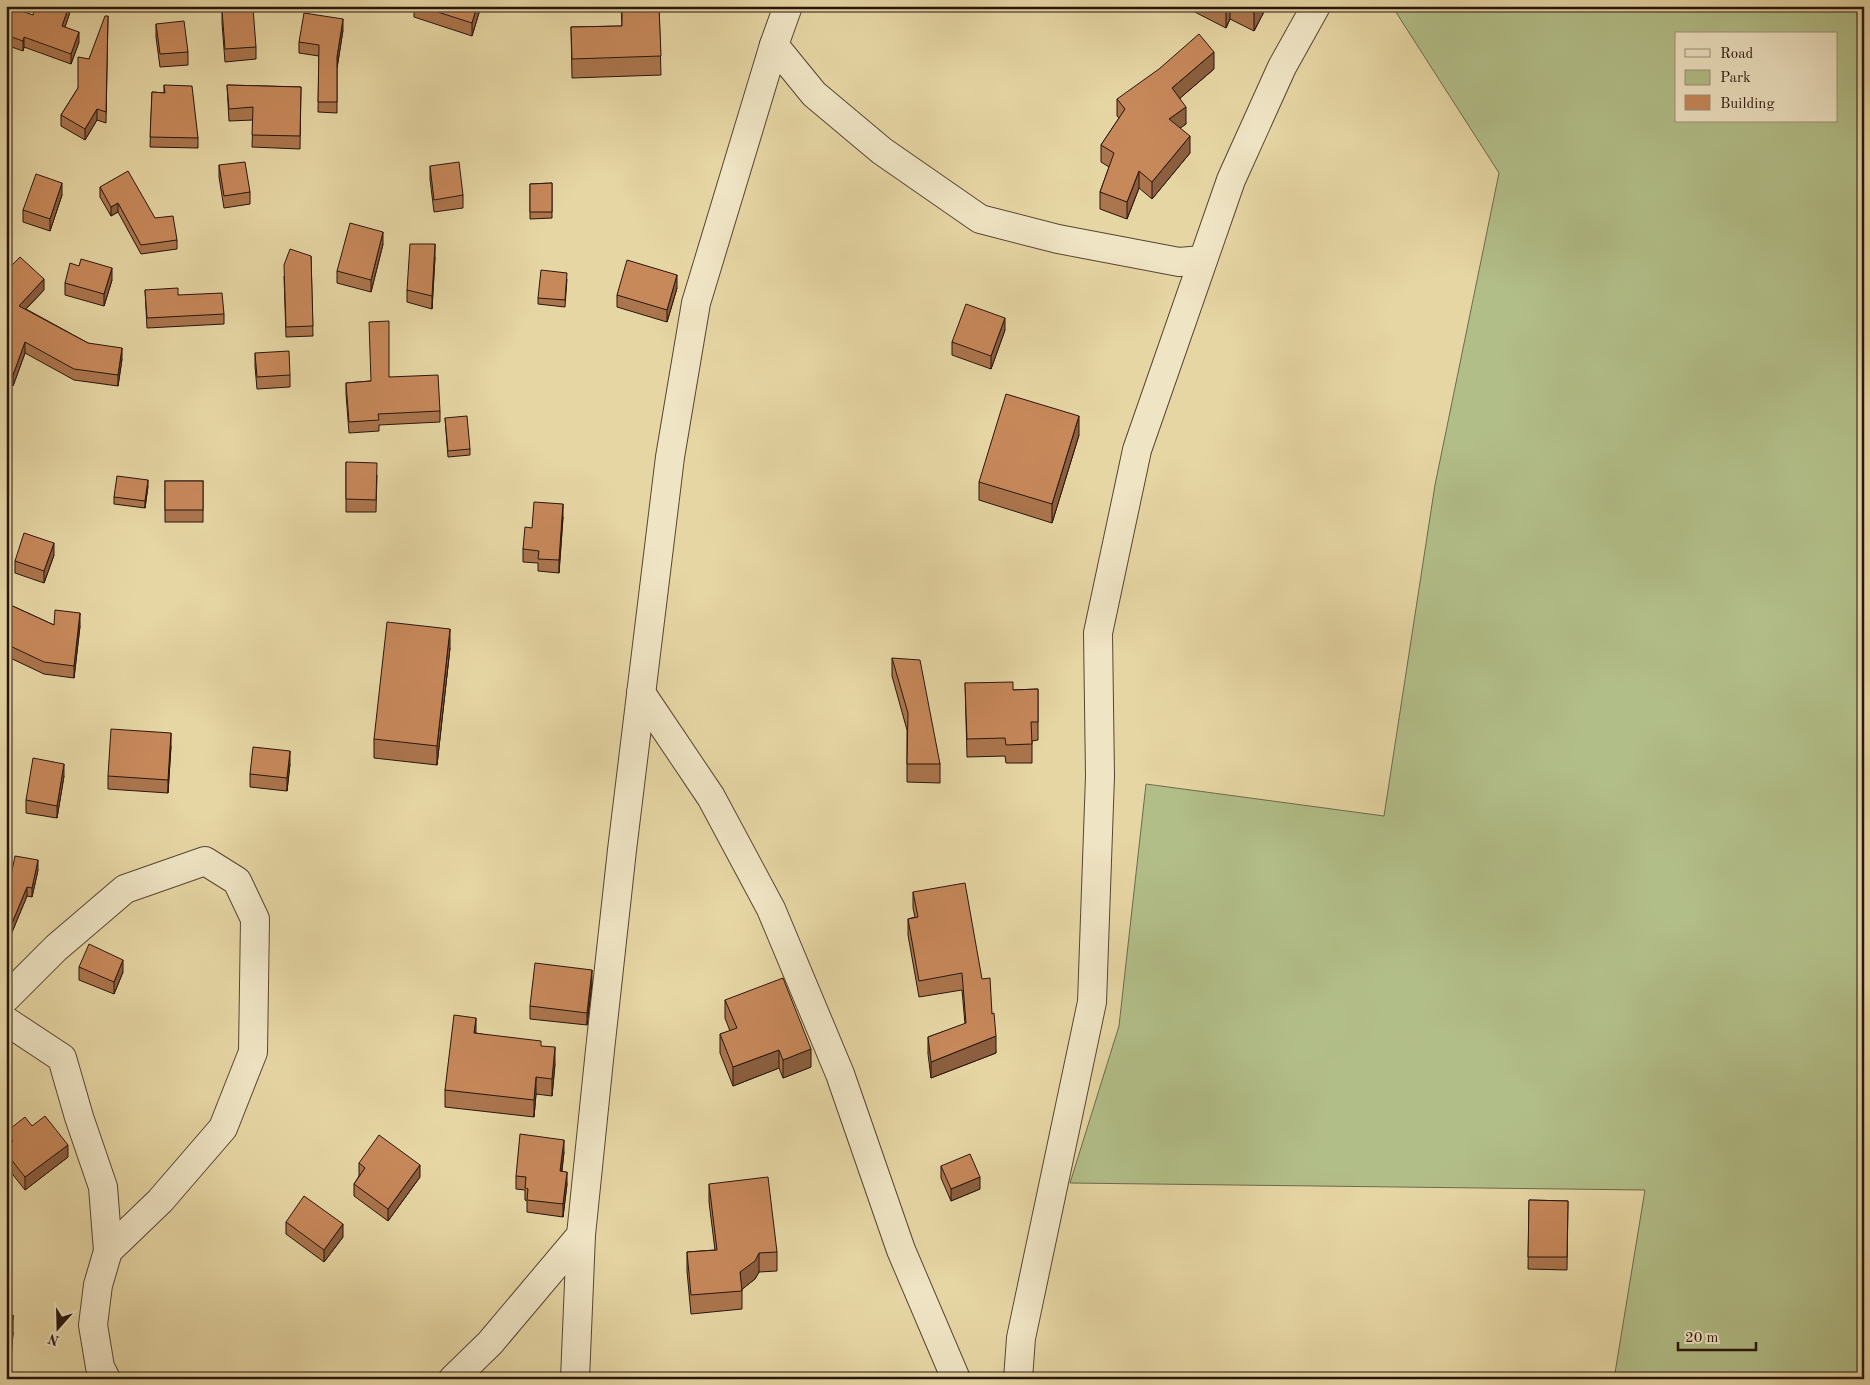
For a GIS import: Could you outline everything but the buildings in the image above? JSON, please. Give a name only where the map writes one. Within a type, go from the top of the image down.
[{"type":"street","points":[[575,1379],[581,1235],[622,850],[670,458],[696,303],[774,45],[788,6]]},
{"type":"street","points":[[1018,1379],[1023,1328],[1092,1002],[1100,776],[1098,634],[1137,450],[1230,180],[1282,67],[1316,6]]},
{"type":"street","points":[[774,45],[814,94],[882,151],[980,219],[1058,239],[1179,262],[1202,260]]},
{"type":"street","points":[[641,694],[712,797],[771,909],[840,1074],[901,1250],[956,1379]]},
{"type":"street","points":[[6,998],[56,948],[125,889],[205,860],[237,881],[255,919],[253,1052],[224,1128],[160,1201],[108,1251]]},
{"type":"street","points":[[6,1021],[62,1058],[78,1117],[103,1187],[108,1251],[98,1286],[93,1325],[100,1367],[106,1379]]},
{"type":"street","points":[[453,1379],[490,1343],[581,1235]]},
{"type":"green space","points":[[1392,6],[1864,6],[1864,1379],[1614,1379],[1645,1190],[1070,1183],[1119,1026],[1146,784],[1384,816],[1435,485],[1499,173]]}]
